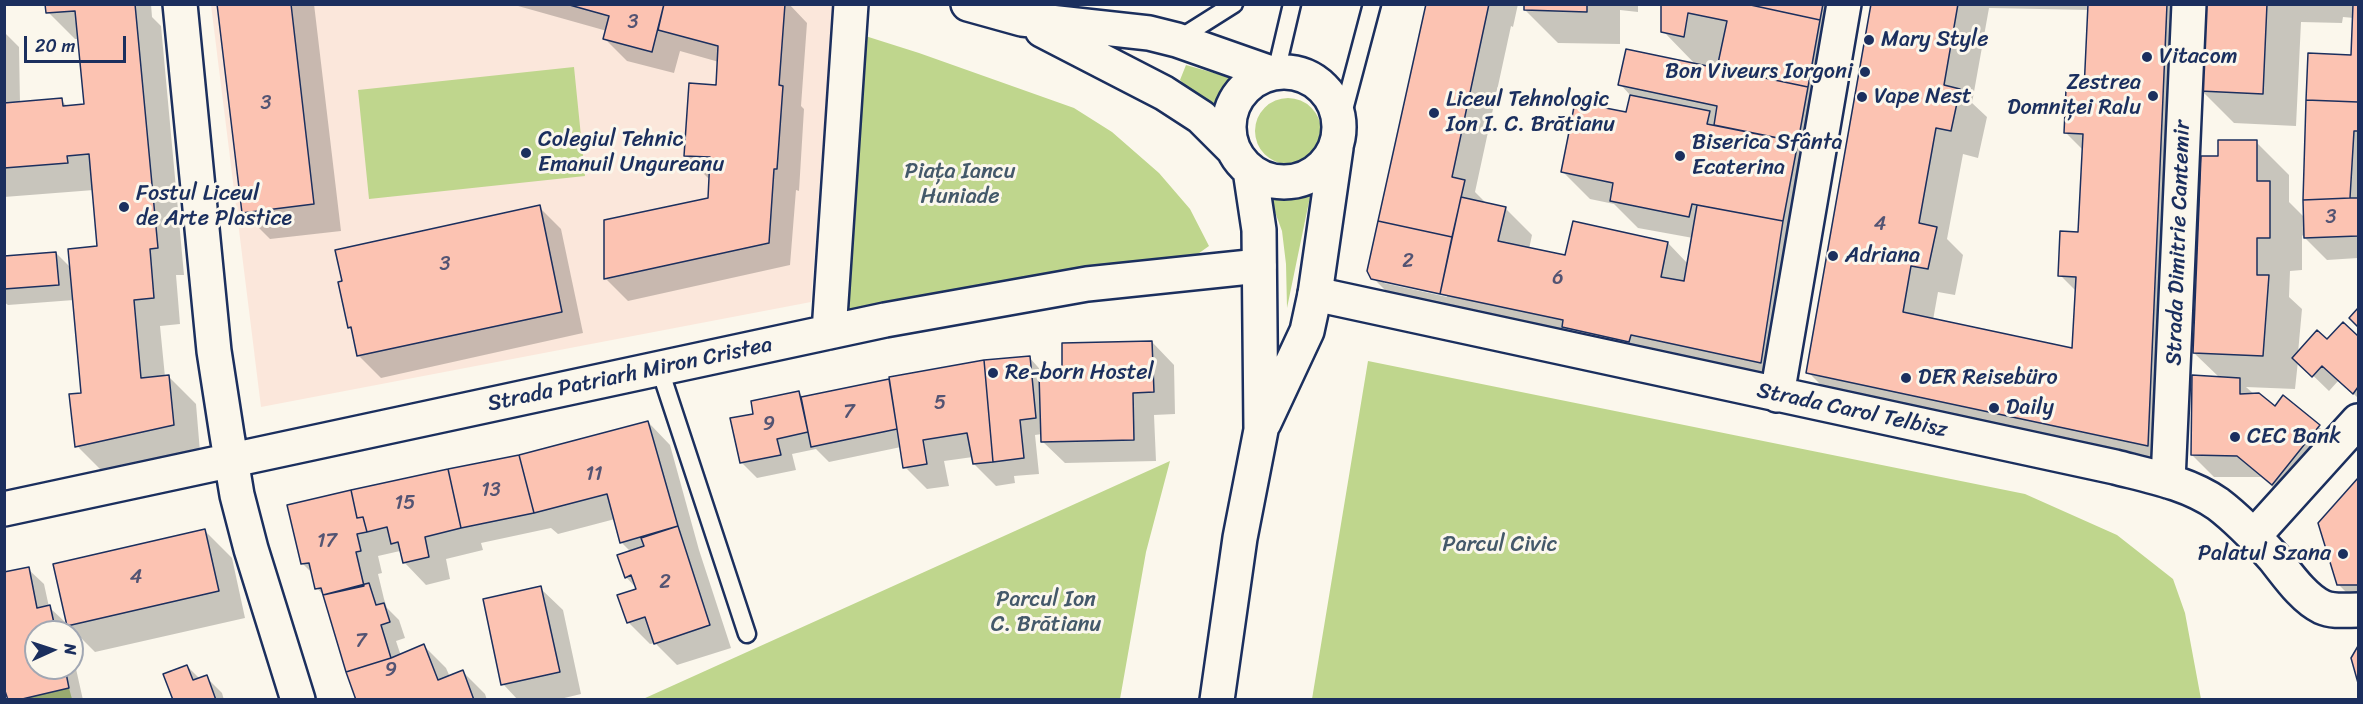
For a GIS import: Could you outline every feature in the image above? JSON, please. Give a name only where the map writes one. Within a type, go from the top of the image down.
[{"type":"street","points":[[180,4],[214,351],[237,495],[257,571],[298,699]]},
{"type":"street","points":[[829,332],[851,4]]},
{"type":"street","points":[[968,4],[1022,19],[1149,33],[1274,72],[1294,72],[1312,78],[1326,91],[1336,106],[1338,135],[1315,294],[1307,331],[1261,430]]},
{"type":"street","points":[[1776,395],[1844,4]]},
{"type":"street","name":"Strada Dimitrie Cantemir","points":[[2168,481],[2189,4]]},
{"type":"street","points":[[1022,19],[1164,93],[1201,117],[1242,160],[1266,179],[1283,182],[1300,180],[1316,172],[1328,160],[1338,135]]},
{"type":"street","points":[[1217,699],[1240,538],[1261,430],[1259,230],[1242,160],[1229,131],[1234,103],[1239,94],[1254,81],[1274,72]]},
{"type":"street","name":"Strada Patriarh Miron Cristea","points":[[4,509],[956,306],[1087,284],[1259,266]]},
{"type":"street","name":"Strada Carol Telbisz","points":[[1315,294],[2115,467],[2168,481],[2195,491],[2216,503],[2254,536],[2291,579],[2315,602],[2329,609],[2352,610]]},
{"type":"street","points":[[2254,536],[2358,421]]},
{"type":"lane","points":[[1177,40],[1234,4]]},
{"type":"lane","points":[[1274,72],[1292,4]]},
{"type":"lane","points":[[1338,135],[1372,4]]},
{"type":"lane","points":[[660,370],[747,634]]},
{"type":"shaded area","name":"Colegiul Tehnic Emanuil Ungureanu","points":[[211,5],[833,5],[811,302],[261,407]]},
{"type":"green space","name":"Piața Iancu Huniade","points":[[859,34],[1074,108],[1112,132],[1159,173],[1190,209],[1209,246],[1188,261],[842,317]]},
{"type":"green space","points":[[1186,65],[1239,80],[1229,92],[1221,123],[1180,80]]},
{"type":"green space","points":[[574,67],[585,176],[369,199],[358,90]]},
{"type":"green space","points":[[1288,98],[1300,101],[1311,108],[1318,119],[1321,131],[1318,143],[1311,154],[1300,161],[1288,164],[1276,161],[1265,154],[1258,143],[1255,131],[1258,119],[1265,108],[1276,101]]},
{"type":"green space","points":[[1311,192],[1287,308],[1286,264],[1282,231],[1268,193],[1290,197]]},
{"type":"green space","name":"Parcul Civic","points":[[1368,361],[2025,494],[2117,535],[2173,579],[2185,613],[2201,699],[1312,699]]},
{"type":"green space","name":"Parcul Ion C. Brătianu","points":[[1170,461],[1146,552],[1120,699],[643,699]]},
{"type":"green space","points":[[69,688],[72,699],[18,700]]},
{"type":"building","name":"Fostul Liceul de Arte Plastice","points":[[45,4],[135,4],[158,248],[150,249],[154,298],[134,300],[141,378],[169,375],[174,425],[75,447],[69,394],[81,393],[68,249],[97,246],[89,154],[67,156],[68,163],[4,168],[4,103],[62,98],[63,106],[84,104],[75,11],[46,13]]},
{"type":"building","points":[[217,4],[291,4],[314,204],[242,213]]},
{"type":"building","points":[[566,4],[664,4],[652,52],[603,39],[609,16]]},
{"type":"building","points":[[664,4],[785,4],[779,85],[783,86],[769,243],[604,279],[604,220],[708,198],[710,157],[684,156],[689,83],[716,85],[718,46],[658,30]]},
{"type":"building","points":[[1426,4],[1489,4],[1452,177],[1465,180],[1452,237],[1378,221]]},
{"type":"building","points":[[1524,4],[1587,4],[1587,12],[1524,10]]},
{"type":"building","points":[[1661,4],[1746,4],[1820,20],[1808,87],[1717,68],[1727,21],[1688,13],[1684,37],[1661,32]]},
{"type":"building","points":[[1746,4],[1823,4],[1820,20]]},
{"type":"building","points":[[1871,4],[1958,4],[1944,85],[1960,89],[1951,131],[1936,128],[1919,223],[1937,227],[1928,269],[1911,266],[1903,312],[2072,348],[2076,277],[2058,276],[2060,231],[2078,232],[2083,134],[2064,133],[2066,89],[2084,90],[2088,4],[2167,4],[2148,446],[1806,373]]},
{"type":"building","points":[[2204,4],[2267,4],[2263,94],[2200,91]]},
{"type":"building","points":[[2353,4],[2358,4],[2358,102],[2306,100],[2308,53],[2351,55]]},
{"type":"building","points":[[1626,49],[1808,87],[1798,142],[1714,125],[1717,106],[1618,85]]},
{"type":"building","name":"Biserica Sfânta Ecaterina","points":[[1630,95],[1710,111],[1707,124],[1798,142],[1783,221],[1692,204],[1689,217],[1610,201],[1613,183],[1561,172],[1575,102],[1626,112]]},
{"type":"building","points":[[2306,100],[2358,102],[2358,131],[2354,131],[2350,198],[2303,200]]},
{"type":"building","points":[[2218,140],[2257,140],[2257,181],[2270,181],[2270,238],[2257,238],[2257,275],[2269,275],[2263,356],[2193,353],[2201,156],[2218,156]]},
{"type":"building","points":[[1461,197],[1506,207],[1498,241],[1565,255],[1573,221],[1668,242],[1661,277],[1684,281],[1697,205],[1783,221],[1761,363],[1631,335],[1629,342],[1562,327],[1563,320],[1440,294]]},
{"type":"building","points":[[2358,198],[2358,236],[2304,238],[2303,200]]},
{"type":"building","points":[[540,205],[562,312],[357,356],[338,282],[342,281],[335,250]]},
{"type":"building","points":[[1378,221],[1452,237],[1440,294],[1371,279],[1367,271]]},
{"type":"building","points":[[56,252],[59,285],[4,289],[4,256]]},
{"type":"building","points":[[2358,308],[2358,327],[2349,318]]},
{"type":"building","points":[[2343,322],[2358,336],[2358,387],[2353,394],[2322,366],[2312,377],[2292,358],[2317,330],[2327,339]]},
{"type":"building","points":[[1152,341],[1154,392],[1133,393],[1134,440],[1041,442],[1039,374],[1062,373],[1062,343]]},
{"type":"building","points":[[1030,356],[1036,418],[1020,420],[1024,458],[993,462],[984,360]]},
{"type":"building","points":[[984,360],[993,462],[973,464],[967,433],[923,440],[927,464],[903,468],[889,377]]},
{"type":"building","points":[[2192,375],[2240,378],[2240,394],[2259,393],[2275,406],[2283,395],[2320,425],[2272,485],[2237,456],[2191,455]]},
{"type":"building","points":[[889,379],[897,429],[811,447],[801,397]]},
{"type":"building","points":[[799,391],[808,432],[777,439],[781,455],[740,463],[730,418],[753,414],[751,401]]},
{"type":"building","points":[[648,421],[678,526],[620,543],[607,494],[534,513],[519,455]]},
{"type":"building","points":[[519,455],[534,513],[461,528],[448,469]]},
{"type":"building","points":[[448,469],[461,528],[425,537],[429,557],[403,563],[398,542],[391,544],[387,527],[367,532],[363,517],[357,518],[351,490]]},
{"type":"building","name":"Palatul Szana","points":[[2358,478],[2358,585],[2337,585],[2318,523]]},
{"type":"building","points":[[351,490],[357,518],[363,517],[367,532],[357,534],[361,551],[356,552],[364,586],[323,595],[321,588],[315,589],[309,563],[301,564],[287,505]]},
{"type":"building","points":[[678,526],[710,625],[654,644],[645,617],[627,623],[617,595],[636,589],[631,575],[625,578],[617,555],[644,546],[641,538]]},
{"type":"building","points":[[205,529],[219,591],[84,622],[84,620],[66,620],[53,564]]},
{"type":"building","points":[[29,567],[37,608],[50,605],[53,620],[24,620],[24,680],[67,680],[69,688],[18,700],[8,700],[4,688],[4,572]]},
{"type":"building","points":[[369,583],[376,605],[384,603],[390,622],[381,625],[391,658],[346,672],[323,595]]},
{"type":"building","points":[[541,586],[560,672],[501,685],[483,599]]},
{"type":"building","points":[[424,644],[438,680],[463,670],[474,700],[356,700],[346,672],[391,658]]},
{"type":"building","points":[[2358,646],[2358,683],[2351,658]]},
{"type":"building","points":[[187,665],[193,680],[207,675],[216,700],[173,700],[163,674]]},
{"type":"place","name":"Mary Style","points":[[1869,40]]},
{"type":"place","name":"Vitacom","points":[[2147,57]]},
{"type":"place","name":"Bon Viveurs Iorgoni","points":[[1865,72]]},
{"type":"place","name":"Zestrea Domniței Ralu","points":[[2153,96]]},
{"type":"place","name":"Vape Nest","points":[[1862,97]]},
{"type":"place","name":"Liceul Tehnologic Ion I. C. Brătianu","points":[[1434,113]]},
{"type":"place","name":"Colegiul Tehnic Emanuil Ungureanu","points":[[526,153]]},
{"type":"place","name":"Biserica Sfânta Ecaterina","points":[[1680,156]]},
{"type":"place","name":"Fostul Liceul de Arte Plastice","points":[[124,207]]},
{"type":"place","name":"Adriana","points":[[1833,256]]},
{"type":"place","name":"Re-born Hostel","points":[[993,373]]},
{"type":"place","name":"DER Reisebüro","points":[[1906,378]]},
{"type":"place","name":"Daily","points":[[1994,408]]},
{"type":"place","name":"CEC Bank","points":[[2235,437]]},
{"type":"place","name":"Palatul Szana","points":[[2343,554]]}]
